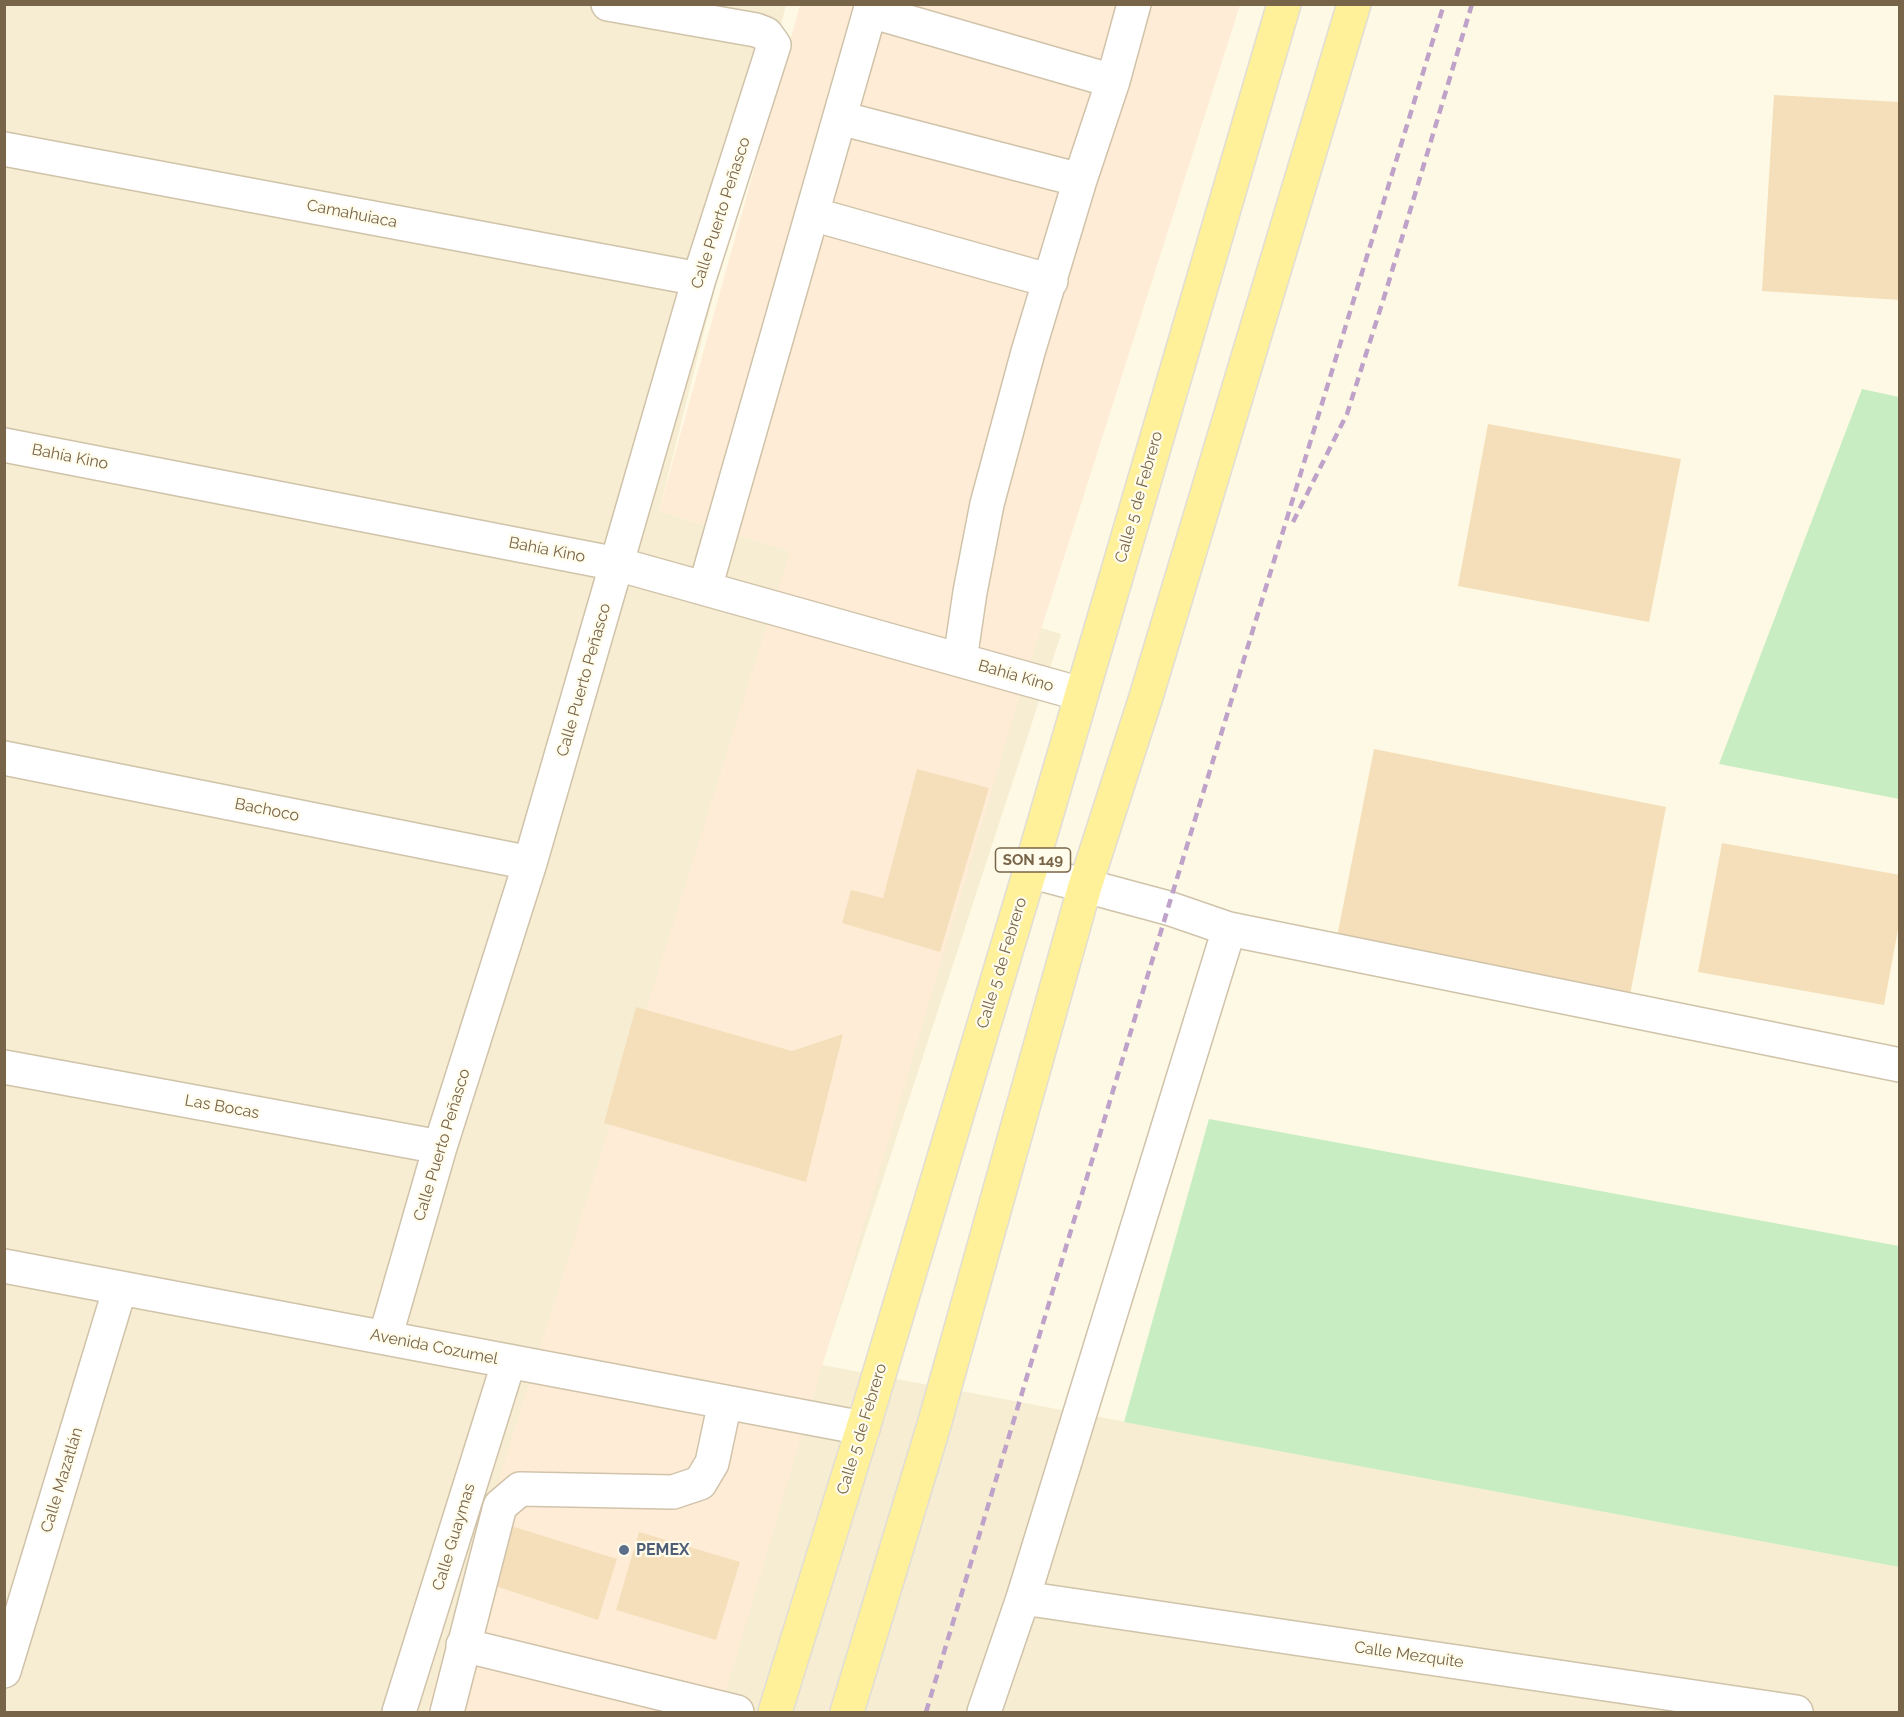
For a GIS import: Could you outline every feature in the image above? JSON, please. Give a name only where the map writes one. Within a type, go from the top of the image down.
[{"type":"main road","name":"SON 149","points":[[847,1713],[937,1414],[1085,886],[1146,696],[1354,4]]},
{"type":"main road","name":"Calle 5 de Febrero","points":[[775,1713],[1030,871],[1277,6]]},
{"type":"street","name":"Calle Puerto Peñasco","points":[[385,1338],[441,1147],[530,862],[699,279],[774,45],[766,34],[756,30],[608,4]]},
{"type":"street","points":[[960,660],[987,504],[1028,352],[1080,180],[1113,81],[1134,4]]},
{"type":"street","points":[[705,588],[871,8],[1113,81]]},
{"type":"street","points":[[840,118],[1080,180]]},
{"type":"street","name":"Camahuiaca","points":[[4,149],[699,279]]},
{"type":"street","points":[[813,214],[1051,281]]},
{"type":"street","name":"Bahía Kino","points":[[4,445],[617,564],[1081,694]]},
{"type":"street","name":"Bachoco","points":[[4,758],[530,862]]},
{"type":"street","points":[[1030,871],[1168,908],[1229,929],[1899,1065]]},
{"type":"street","points":[[984,1713],[1023,1598],[1229,929]]},
{"type":"street","name":"Las Bocas","points":[[4,1067],[441,1147]]},
{"type":"street","name":"Avenida Cozumel","points":[[4,1266],[863,1428]]},
{"type":"street","name":"Calle Mazatlán","points":[[4,1671],[120,1288]]},
{"type":"street","name":"Calle Guaymas","points":[[399,1713],[509,1362]]},
{"type":"street","points":[[447,1713],[500,1506],[520,1489],[673,1492],[700,1483],[712,1463],[725,1402]]},
{"type":"street","name":"Calle Mezquite","points":[[1023,1598],[1796,1713]]},
{"type":"street","points":[[463,1645],[737,1713]]},
{"type":"shaded area","points":[[5,5],[786,5],[659,511],[1061,634],[822,1365],[1899,1567],[1899,1712],[5,1712]]},
{"type":"shaded area","points":[[800,5],[1240,5],[1015,711],[720,1712],[426,1712],[790,551],[659,511]]},
{"type":"green space","points":[[1862,389],[1899,397],[1899,799],[1719,764]]},
{"type":"green space","points":[[1209,1119],[1899,1246],[1899,1567],[1124,1422]]},
{"type":"building","points":[[1774,95],[1900,102],[1900,300],[1762,291]]},
{"type":"building","points":[[1488,424],[1681,459],[1649,622],[1458,586]]},
{"type":"building","points":[[1374,749],[1666,807],[1630,995],[1337,937]]},
{"type":"building","points":[[917,769],[989,788],[940,952],[842,923],[851,890],[883,898]]},
{"type":"building","points":[[1722,843],[1900,875],[1900,919],[1884,1005],[1698,972]]},
{"type":"building","points":[[636,1007],[792,1051],[843,1034],[806,1182],[604,1123]]},
{"type":"building","points":[[505,1524],[617,1559],[598,1620],[486,1583]]},
{"type":"building","points":[[639,1532],[740,1562],[716,1640],[616,1610]]},
{"type":"railway","points":[[926,1712],[1444,4]]},
{"type":"railway","points":[[1293,522],[1347,414],[1472,4]]},
{"type":"place","name":"PEMEX","points":[[624,1550]]}]
